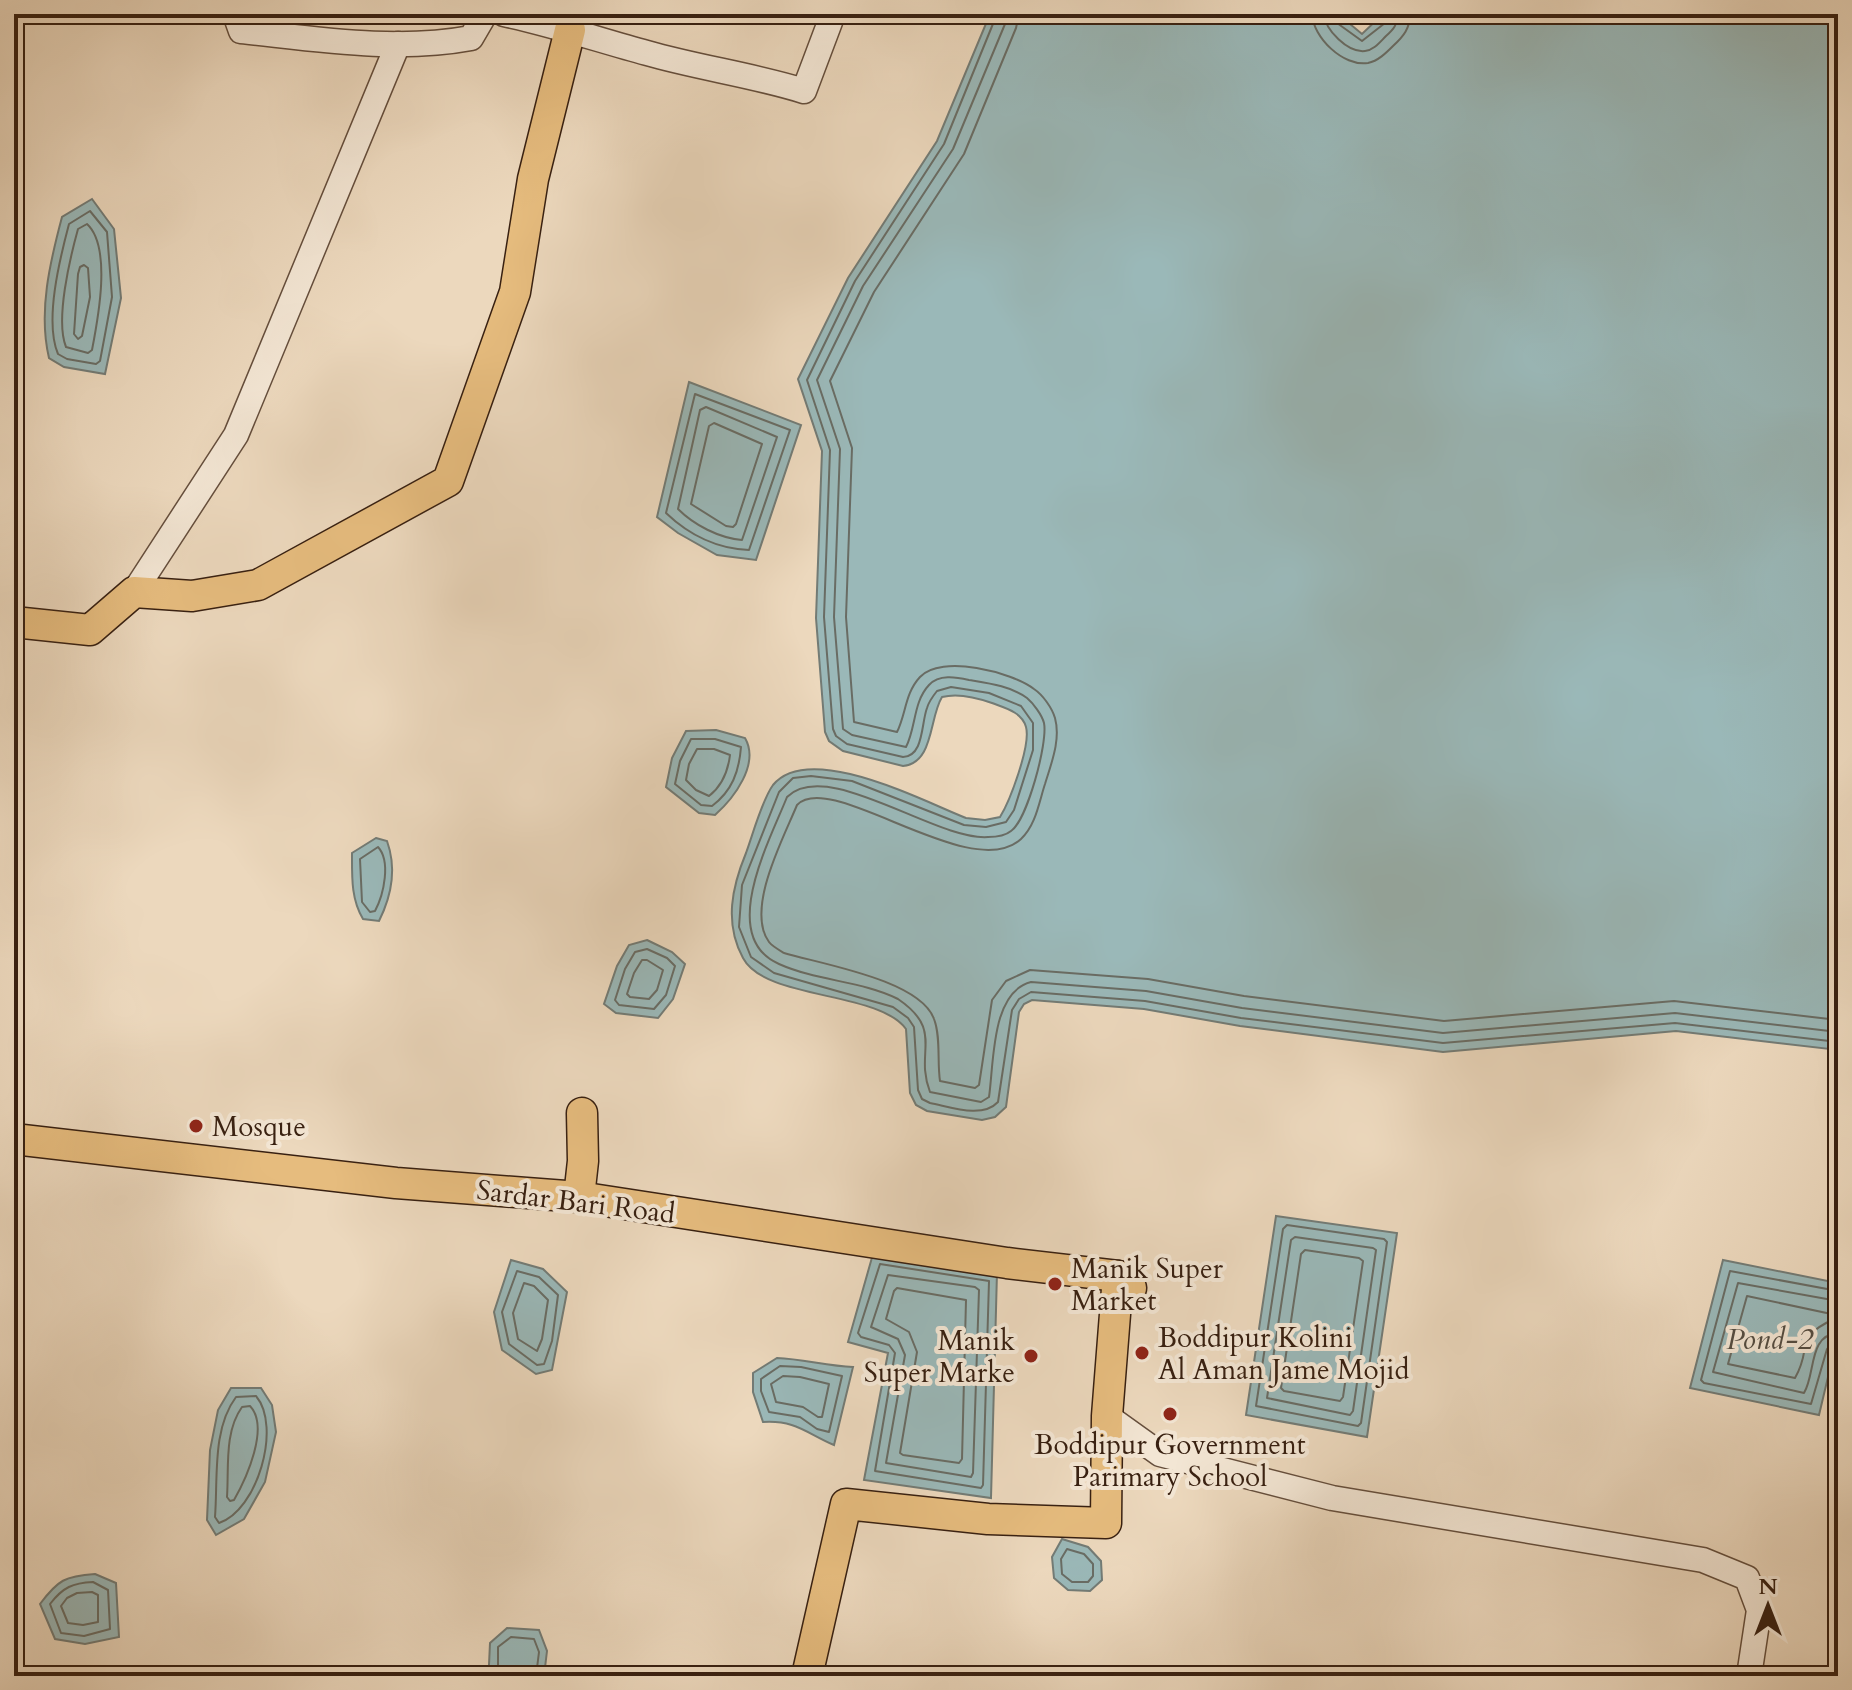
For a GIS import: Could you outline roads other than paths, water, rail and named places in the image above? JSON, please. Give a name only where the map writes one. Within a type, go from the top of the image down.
[{"type":"main road","points":[[14,622],[90,630],[134,592],[192,596],[258,585],[448,481],[515,292],[533,179],[570,30]]},
{"type":"main road","points":[[579,1197],[583,1161],[582,1113]]},
{"type":"main road","name":"Sardar Bari Road","points":[[14,1139],[396,1183],[579,1197],[1124,1282],[1107,1416]]},
{"type":"main road","points":[[807,1676],[846,1504],[988,1519],[1106,1523],[1107,1416]]},
{"type":"street","points":[[235,14],[241,31],[436,45],[471,38],[485,14]]},
{"type":"street","points":[[504,14],[540,18],[650,54],[804,91],[833,14]]},
{"type":"street","points":[[134,592],[236,435],[398,44]]},
{"type":"street","points":[[1107,1416],[1160,1454],[1332,1498],[1703,1560],[1747,1578],[1759,1610],[1749,1676]]},
{"type":"water","points":[[990,14],[1338,14],[1362,34],[1383,14],[1838,14],[1838,1050],[1676,1031],[1443,1052],[1240,1026],[1144,1009],[1032,1000],[1024,1004],[1019,1012],[1006,1107],[995,1117],[982,1120],[927,1111],[916,1105],[910,1093],[906,1029],[892,1017],[872,1008],[774,981],[755,972],[743,958],[733,932],[734,892],[758,818],[773,785],[790,773],[812,769],[839,772],[896,788],[966,818],[985,820],[1000,817],[1023,759],[1027,735],[1021,718],[992,703],[961,696],[942,697],[926,748],[913,763],[903,766],[843,751],[829,741],[825,732],[816,618],[822,451],[798,379],[848,278],[937,141]]},
{"type":"water","points":[[92,199],[114,229],[121,298],[105,374],[64,367],[49,358],[46,341],[47,287],[62,217]]},
{"type":"water","points":[[689,382],[801,425],[756,560],[717,555],[657,517]]},
{"type":"water","points":[[716,730],[745,738],[749,759],[737,790],[715,815],[699,813],[666,787],[672,758],[686,731]]},
{"type":"water","points":[[376,838],[387,841],[392,862],[390,892],[379,921],[363,919],[356,904],[352,879],[352,853]]},
{"type":"water","points":[[647,940],[672,952],[685,964],[673,999],[658,1018],[616,1013],[604,1004],[617,966],[629,945]]},
{"type":"water","points":[[1276,1216],[1397,1233],[1367,1437],[1246,1415]]},
{"type":"water","points":[[873,1254],[997,1272],[991,1498],[864,1480],[888,1353],[848,1342]]},
{"type":"water","points":[[511,1260],[543,1269],[567,1292],[552,1370],[536,1374],[502,1350],[494,1312]]},
{"type":"water","name":"Pond-2","points":[[1723,1260],[1838,1283],[1838,1335],[1819,1415],[1690,1388]]},
{"type":"water","points":[[777,1358],[853,1367],[834,1445],[793,1425],[763,1422],[753,1392],[753,1373]]},
{"type":"water","points":[[231,1388],[261,1388],[272,1405],[276,1432],[265,1482],[244,1519],[216,1535],[207,1520],[210,1450],[218,1410]]},
{"type":"water","points":[[1062,1539],[1088,1547],[1101,1561],[1102,1580],[1090,1591],[1068,1590],[1054,1578],[1052,1557]]},
{"type":"water","points":[[95,1574],[116,1583],[119,1637],[85,1644],[55,1639],[40,1604],[63,1581]]},
{"type":"water","points":[[507,1628],[539,1630],[547,1651],[544,1676],[491,1676],[490,1643]]},
{"type":"place","name":"Mosque","points":[[196,1126]]},
{"type":"place","name":"Manik Super Market","points":[[1055,1284]]},
{"type":"place","name":"Boddipur Kolini Al Aman Jame Mojid","points":[[1142,1353]]},
{"type":"place","name":"Manik Super Marke","points":[[1031,1356]]},
{"type":"place","name":"Boddipur Government Parimary School","points":[[1170,1414]]}]
